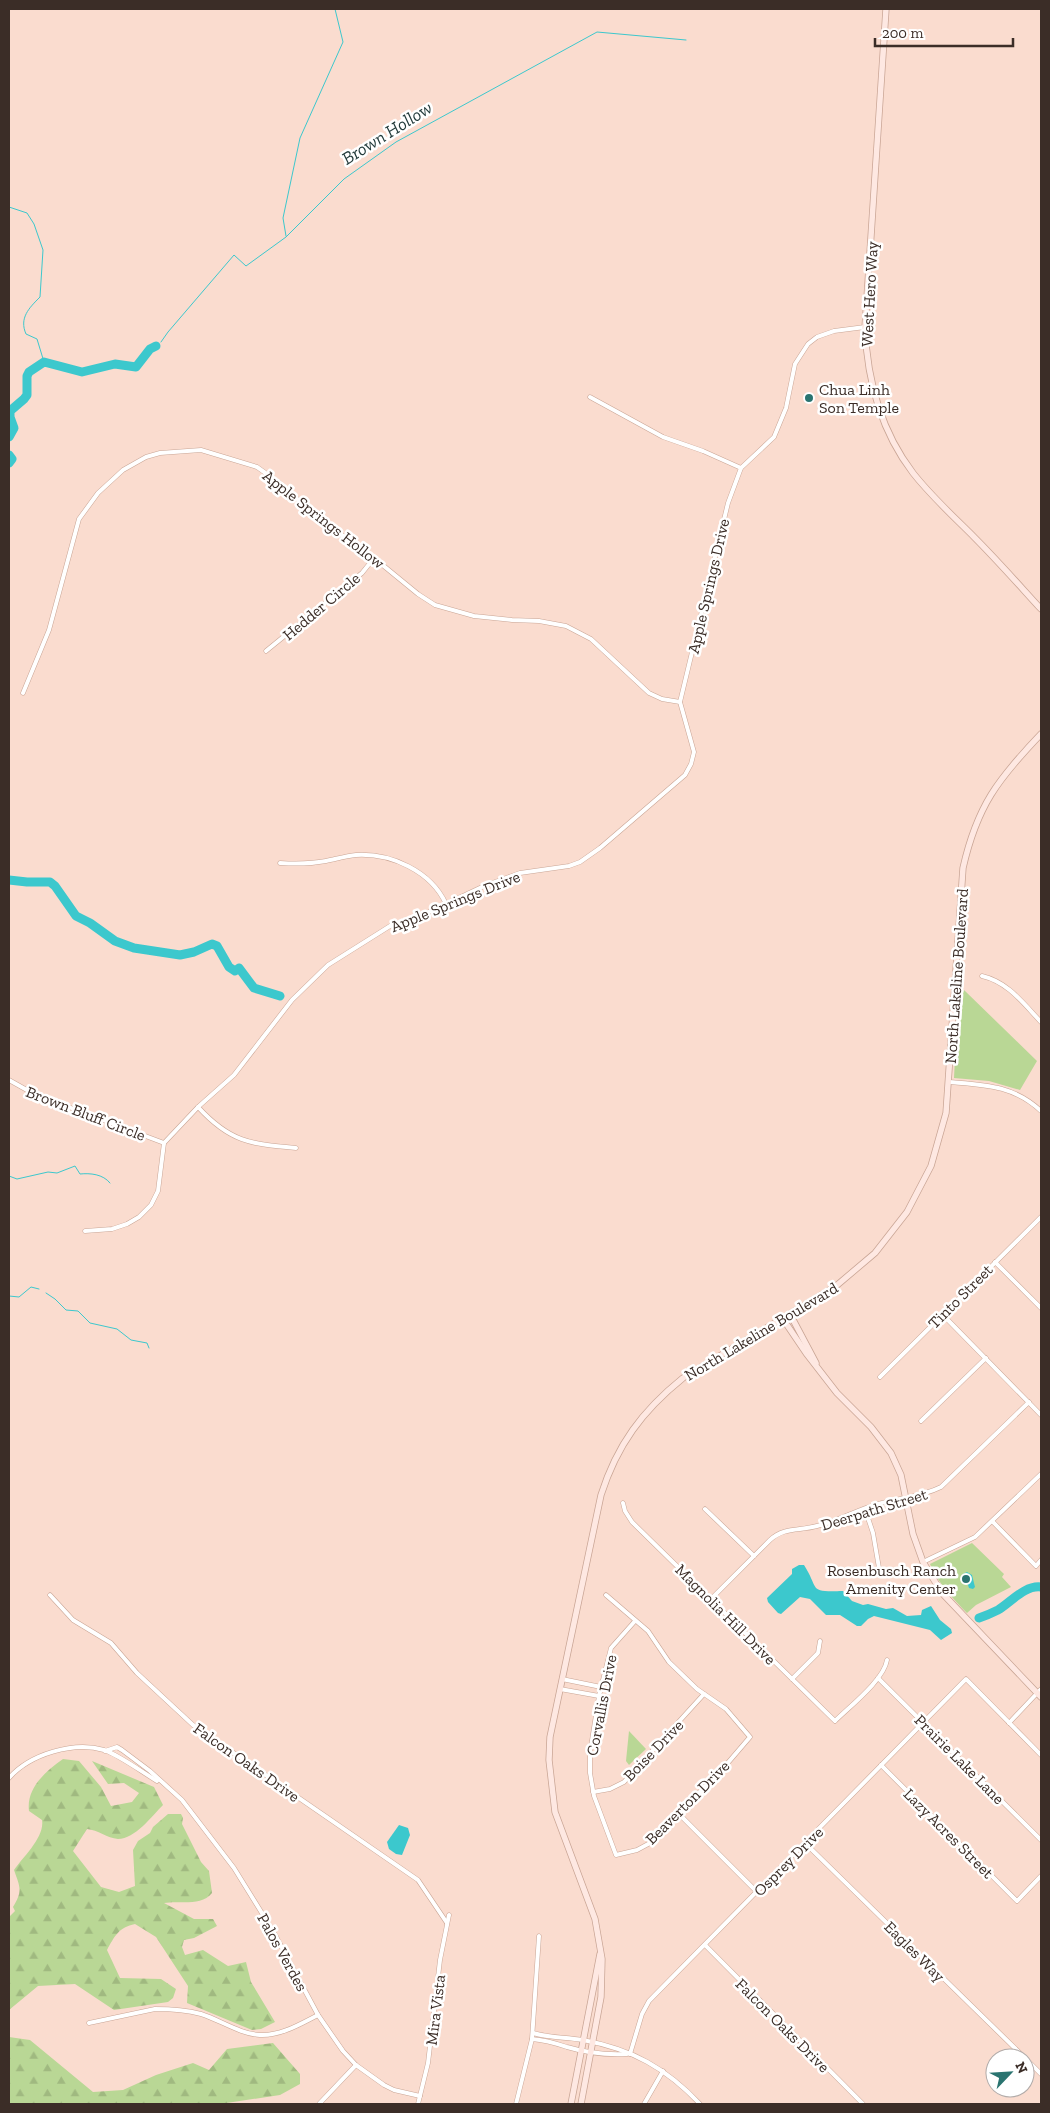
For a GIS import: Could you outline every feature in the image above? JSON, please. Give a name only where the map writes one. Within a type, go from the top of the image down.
[{"type":"street","name":"West Hero Way","points":[[886,9],[865,328],[868,366],[882,419],[901,455],[914,474],[1041,609]]},
{"type":"street","name":"Apple Springs Drive","points":[[164,1143],[198,1107],[234,1075],[292,1000],[316,975],[360,944],[390,926],[429,912],[484,886],[518,874],[569,866],[589,856],[684,775],[691,764],[694,752],[680,702],[728,503],[741,468],[774,437],[786,408],[795,364],[808,344],[817,337],[834,331],[865,328]]},
{"type":"street","points":[[590,398],[663,437],[703,451],[741,468]]},
{"type":"street","name":"Apple Springs Hollow","points":[[23,693],[49,630],[79,520],[98,493],[123,470],[146,457],[160,453],[201,450],[252,465],[281,484],[318,518],[374,558],[418,594],[443,608],[474,616],[513,620],[539,620],[572,628],[591,639],[649,693],[662,699],[680,702]]},
{"type":"street","name":"Hedder Circle","points":[[266,651],[362,573],[374,558]]},
{"type":"street","name":"North Lakeline Boulevard","points":[[580,2104],[602,1988],[601,1947],[596,1919],[559,1826],[552,1798],[549,1760],[550,1737],[601,1495],[610,1468],[621,1446],[652,1404],[676,1383],[848,1277],[875,1253],[907,1212],[930,1166],[946,1113],[963,868],[969,843],[978,816],[995,788],[1008,769],[1041,734]]},
{"type":"street","points":[[280,863],[308,864],[354,855],[387,859],[426,877],[436,887],[446,904]]},
{"type":"street","points":[[982,976],[995,979],[1007,986],[1041,1022]]},
{"type":"street","name":"Brown Bluff Circle","points":[[9,1080],[50,1100],[164,1143]]},
{"type":"street","points":[[949,1082],[994,1086],[1021,1096],[1041,1111]]},
{"type":"street","points":[[198,1107],[212,1122],[233,1137],[255,1144],[296,1148]]},
{"type":"street","points":[[85,1231],[112,1229],[127,1224],[139,1217],[151,1205],[158,1191],[164,1143]]},
{"type":"street","name":"Tinto Street","points":[[880,1377],[1041,1217]]},
{"type":"street","points":[[995,1262],[1040,1305]]},
{"type":"street","points":[[790,1314],[819,1369]]},
{"type":"street","points":[[942,1314],[1041,1415]]},
{"type":"street","points":[[783,1318],[806,1353],[841,1398],[882,1440],[891,1453],[901,1475],[913,1534],[923,1562],[942,1593],[1040,1693],[1009,1723],[1041,1755]]},
{"type":"street","points":[[921,1422],[986,1358]]},
{"type":"street","name":"Deerpath Street","points":[[711,1599],[773,1537],[785,1530],[816,1526],[865,1509],[928,1494],[941,1487],[1029,1402]]},
{"type":"street","points":[[923,1562],[963,1544],[993,1522],[1041,1474]]},
{"type":"street","name":"Magnolia Hill Drive","points":[[623,1503],[625,1512],[632,1522],[835,1722],[878,1678]]},
{"type":"street","points":[[705,1509],[754,1556]]},
{"type":"street","points":[[865,1509],[873,1533],[879,1568]]},
{"type":"street","points":[[993,1522],[1036,1566],[1041,1560]]},
{"type":"street","points":[[606,1595],[654,1638],[669,1662],[704,1694]]},
{"type":"street","name":"Falcon Oaks Drive","points":[[50,1596],[73,1620],[111,1643],[137,1673],[193,1725],[418,1880],[447,1923]]},
{"type":"street","name":"Corvallis Drive","points":[[616,1854],[602,1822],[594,1792],[590,1773],[590,1753],[599,1696],[611,1648],[636,1620]]},
{"type":"street","points":[[792,1679],[818,1653],[820,1641]]},
{"type":"street","points":[[878,1678],[886,1667],[887,1660]]},
{"type":"street","name":"Prairie Lake Lane","points":[[878,1678],[1041,1840]]},
{"type":"street","points":[[562,1679],[601,1687]]},
{"type":"street","name":"Osprey Drive","points":[[630,2054],[642,2014],[649,2001],[966,1679],[1009,1723]]},
{"type":"street","points":[[560,1689],[599,1696]]},
{"type":"street","name":"Beaverton Drive","points":[[616,1854],[637,1850],[650,1843],[750,1737],[726,1709],[704,1694]]},
{"type":"street","name":"Boise Drive","points":[[594,1792],[610,1789],[624,1782],[704,1694]]},
{"type":"street","name":"Palos Verdes","points":[[9,1778],[32,1761],[61,1748],[79,1747],[104,1750],[117,1747],[150,1771],[188,1807],[210,1839],[234,1868],[273,1931],[318,2015],[336,2044],[356,2065],[394,2090],[420,2096]]},
{"type":"street","name":"Palos Verdes","points":[[104,1750],[163,1784]]},
{"type":"street","name":"Lazy Acres Street","points":[[881,1765],[1017,1901],[1041,1876]]},
{"type":"street","points":[[679,1814],[756,1892]]},
{"type":"street","name":"Eagles Way","points":[[805,1843],[1015,2048]]},
{"type":"street","name":"Mira Vista","points":[[418,2104],[428,2063],[447,1923],[450,1915]]},
{"type":"street","points":[[516,2104],[533,2033],[539,1936]]},
{"type":"street","name":"Falcon Oaks Drive","points":[[705,1946],[863,2104]]},
{"type":"street","name":"North Lakeline Boulevard","points":[[571,2104],[601,1947]]},
{"type":"street","points":[[89,2023],[155,2009],[166,2009],[201,2014],[260,2035],[281,2032],[318,2015]]},
{"type":"street","points":[[533,2033],[612,2046],[655,2065],[700,2104]]},
{"type":"street","points":[[532,2038],[553,2041],[581,2050],[602,2054],[630,2054]]},
{"type":"street","points":[[319,2104],[356,2065]]},
{"type":"street","points":[[644,2104],[664,2071]]},
{"type":"green space","points":[[964,990],[1037,1061],[1020,1090],[989,1081],[954,1078],[958,997]]},
{"type":"green space","points":[[972,1543],[1004,1574],[1002,1577],[1011,1587],[976,1605],[967,1613],[951,1596],[930,1564]]},
{"type":"green space","points":[[629,1731],[646,1749],[629,1765],[626,1761]]},
{"type":"green space","points":[[63,1759],[79,1761],[101,1787],[111,1806],[132,1802],[139,1793],[124,1783],[108,1784],[92,1761],[154,1787],[163,1805],[143,1826],[124,1838],[118,1839],[87,1829],[73,1851],[101,1887],[119,1892],[135,1886],[133,1850],[138,1841],[150,1833],[153,1827],[168,1814],[181,1814],[183,1818],[182,1824],[201,1862],[209,1871],[212,1893],[196,1902],[164,1903],[194,1919],[213,1919],[217,1926],[194,1938],[184,1940],[182,1947],[185,1955],[203,1950],[228,1966],[246,1962],[251,1982],[275,2022],[261,2029],[252,2030],[187,2003],[188,1986],[156,1937],[135,1924],[121,1930],[107,1950],[120,1978],[161,1979],[176,1989],[173,1998],[168,2002],[114,2010],[75,1984],[38,1986],[9,2010],[9,1917],[15,1911],[13,1907],[20,1889],[14,1870],[37,1840],[42,1826],[42,1820],[29,1811],[29,1803],[34,1788],[50,1769]]},
{"type":"green space","points":[[9,2037],[30,2040],[93,2092],[123,2090],[156,2075],[193,2063],[209,2070],[227,2049],[273,2043],[300,2074],[300,2084],[280,2095],[220,2104],[9,2104]]},
{"type":"water","points":[[799,1565],[804,1565],[816,1588],[819,1590],[843,1591],[852,1601],[863,1605],[868,1604],[886,1609],[893,1608],[907,1616],[921,1615],[922,1610],[931,1606],[940,1620],[951,1629],[952,1633],[941,1640],[930,1630],[874,1616],[861,1626],[857,1626],[840,1615],[826,1615],[810,1599],[800,1597],[781,1614],[778,1613],[768,1602],[767,1598],[792,1574],[792,1569]]},
{"type":"water","points":[[967,1572],[972,1575],[975,1587],[973,1589],[969,1588],[967,1582],[961,1579],[963,1574]]},
{"type":"water","points":[[399,1825],[408,1828],[410,1835],[402,1855],[396,1854],[389,1849],[387,1842]]},
{"type":"waterway","points":[[286,236],[283,218],[300,138],[343,42],[335,9]]},
{"type":"waterway","name":"Brown Hollow","points":[[161,342],[234,255],[246,266],[286,237],[344,179],[396,142],[597,32],[686,40]]},
{"type":"waterway","points":[[9,207],[27,213],[34,224],[43,250],[40,297],[26,314],[24,328],[26,334],[37,339],[44,362]]},
{"type":"waterway","name":"Brown Hollow","points":[[9,437],[14,428],[10,411],[27,395],[27,376],[29,372],[44,362],[82,372],[115,364],[136,367],[150,349],[156,346]]},
{"type":"waterway","name":"Brown Hollow","points":[[9,455],[12,459],[9,463]]},
{"type":"waterway","points":[[9,880],[50,882],[55,886],[76,916],[90,923],[115,941],[134,948],[180,955],[194,952],[212,944],[217,946],[229,967],[235,971],[239,968],[254,988],[280,996]]},
{"type":"waterway","points":[[9,1176],[17,1179],[48,1172],[57,1173],[75,1166],[80,1174],[96,1175],[110,1183]]},
{"type":"waterway","points":[[9,1296],[19,1297],[31,1287],[39,1289]]},
{"type":"waterway","points":[[46,1293],[66,1310],[78,1311],[90,1323],[117,1329],[131,1340],[147,1343],[149,1348]]},
{"type":"waterway","points":[[979,1618],[998,1610],[1024,1591],[1041,1587]]},
{"type":"place","name":"Chua Linh Son Temple","points":[[809,398]]},
{"type":"place","name":"Rosenbusch Ranch Amenity Center","points":[[966,1579]]}]
